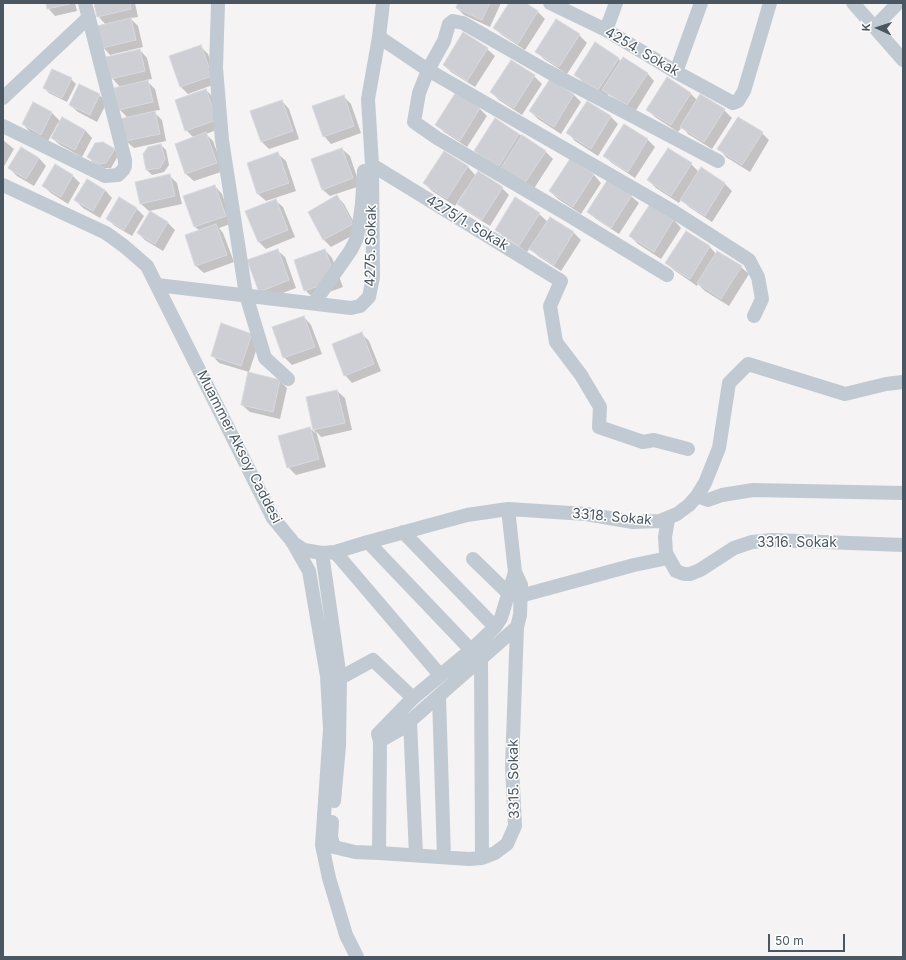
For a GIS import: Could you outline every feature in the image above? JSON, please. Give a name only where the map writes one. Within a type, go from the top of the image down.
[{"type":"street","points":[[3,126],[105,176],[118,176],[123,170],[125,160],[85,3]]},
{"type":"street","points":[[218,3],[216,68],[222,140],[246,295],[265,358],[288,379]]},
{"type":"street","name":"4275. Sokak","points":[[157,285],[351,308],[360,306],[370,297],[373,277],[372,165],[368,99],[379,37],[383,3]]},
{"type":"street","name":"4254. Sokak","points":[[550,3],[606,30],[676,72],[733,103],[738,101],[744,91],[770,3]]},
{"type":"street","points":[[606,30],[616,3]]},
{"type":"street","points":[[676,72],[701,3]]},
{"type":"street","points":[[853,3],[903,60]]},
{"type":"street","points":[[875,27],[898,3]]},
{"type":"street","points":[[3,98],[89,17]]},
{"type":"street","points":[[667,275],[437,138],[414,122],[419,93],[428,70],[444,41],[449,24],[453,20],[464,22],[547,71],[718,161]]},
{"type":"street","points":[[379,37],[428,70],[671,210],[749,260],[758,277],[762,299],[754,316]]},
{"type":"street","points":[[314,303],[351,250],[357,238],[362,204],[368,99]]},
{"type":"street","name":"4275/1. Sokak","points":[[372,165],[562,281],[550,306],[556,342],[581,375],[600,407],[599,427],[643,442],[654,440],[688,449]]},
{"type":"street","name":"Muammer Aksoy Caddesi","points":[[3,185],[106,233],[147,266],[273,518],[292,542],[309,571],[327,676],[330,729],[322,845],[329,878],[346,934],[357,957]]},
{"type":"street","name":"3318. Sokak","points":[[292,542],[304,550],[329,552],[467,515],[508,509],[586,514],[633,522],[660,521],[668,519],[689,505],[705,483],[720,448],[729,383],[748,364],[845,394],[886,384],[903,382]]},
{"type":"street","points":[[696,496],[708,500],[722,495],[753,490],[903,493]]},
{"type":"street","points":[[380,741],[401,729],[439,696],[476,655],[521,586],[515,572],[508,509]]},
{"type":"street","points":[[514,595],[668,558],[665,545],[668,519]]},
{"type":"street","points":[[403,532],[495,626]]},
{"type":"street","name":"3316. Sokak","points":[[668,558],[676,571],[684,574],[690,574],[705,567],[734,548],[752,542],[772,540],[903,544]]},
{"type":"street","points":[[368,542],[476,655],[482,858]]},
{"type":"street","points":[[329,552],[440,675]]},
{"type":"street","points":[[329,552],[340,678],[373,660],[413,698]]},
{"type":"street","points":[[473,559],[514,595]]},
{"type":"street","name":"3315. Sokak","points":[[340,678],[339,746],[331,837],[334,847],[355,852],[469,859],[482,858],[495,853],[507,844],[515,826],[512,767],[517,627],[520,615],[514,595]]},
{"type":"street","points":[[379,853],[380,741],[378,734],[413,698],[440,675],[476,655],[517,627]]},
{"type":"street","points":[[439,696],[444,857]]},
{"type":"street","points":[[410,721],[416,855]]},
{"type":"building","points":[[46,3],[70,3],[70,4],[47,9]]},
{"type":"building","points":[[94,3],[130,3],[131,9],[97,17]]},
{"type":"building","points":[[458,3],[490,3],[482,20],[456,8]]},
{"type":"building","points":[[509,3],[526,3],[538,11],[518,44],[493,28]]},
{"type":"building","points":[[131,18],[136,40],[102,48],[97,26]]},
{"type":"building","points":[[556,19],[580,34],[559,67],[535,52]]},
{"type":"building","points":[[463,32],[488,48],[467,81],[443,65]]},
{"type":"building","points":[[595,42],[619,58],[598,90],[574,75]]},
{"type":"building","points":[[201,45],[212,76],[180,87],[169,56]]},
{"type":"building","points":[[140,49],[145,71],[111,79],[106,57]]},
{"type":"building","points":[[623,57],[648,73],[627,105],[602,90]]},
{"type":"building","points":[[511,60],[535,75],[514,108],[490,92]]},
{"type":"building","points":[[52,69],[72,78],[62,98],[43,88]]},
{"type":"building","points":[[667,77],[691,93],[671,125],[646,110]]},
{"type":"building","points":[[550,79],[574,94],[554,127],[529,111]]},
{"type":"building","points":[[148,80],[153,102],[119,110],[114,88]]},
{"type":"building","points":[[79,84],[100,94],[90,115],[69,105]]},
{"type":"building","points":[[206,89],[217,120],[185,131],[175,100]]},
{"type":"building","points":[[456,92],[480,108],[460,141],[435,125]]},
{"type":"building","points":[[700,94],[725,109],[704,142],[680,127]]},
{"type":"building","points":[[344,95],[354,126],[323,137],[312,106]]},
{"type":"building","points":[[282,100],[293,131],[261,142],[250,111]]},
{"type":"building","points":[[587,101],[611,116],[591,149],[566,133]]},
{"type":"building","points":[[33,102],[52,112],[41,135],[22,124]]},
{"type":"building","points":[[155,111],[160,134],[125,141],[120,119]]},
{"type":"building","points":[[62,117],[85,130],[75,150],[51,138]]},
{"type":"building","points":[[738,117],[763,132],[742,165],[717,149]]},
{"type":"building","points":[[495,118],[519,134],[499,166],[474,151]]},
{"type":"building","points":[[624,124],[648,139],[628,172],[603,156]]},
{"type":"building","points":[[206,132],[217,163],[185,174],[175,144]]},
{"type":"building","points":[[522,135],[546,151],[525,183],[501,168]]},
{"type":"building","points":[[103,142],[115,149],[106,163],[99,164],[87,157],[95,143]]},
{"type":"building","points":[[161,144],[165,159],[160,168],[146,170],[143,154],[148,147]]},
{"type":"building","points":[[21,147],[39,158],[26,179],[8,168]]},
{"type":"building","points":[[342,148],[353,178],[322,190],[311,159]]},
{"type":"building","points":[[668,148],[692,163],[671,196],[647,180]]},
{"type":"building","points":[[444,151],[468,166],[447,199],[423,183]]},
{"type":"building","points":[[278,152],[289,183],[257,194],[247,163]]},
{"type":"building","points":[[570,159],[594,174],[573,207],[549,191]]},
{"type":"building","points":[[55,164],[73,175],[61,197],[42,186]]},
{"type":"building","points":[[701,167],[725,183],[705,216],[680,200]]},
{"type":"building","points":[[478,171],[503,187],[482,220],[457,204]]},
{"type":"building","points":[[170,174],[175,196],[140,204],[135,182]]},
{"type":"building","points":[[87,179],[105,190],[93,211],[74,200]]},
{"type":"building","points":[[608,179],[632,195],[611,228],[587,212]]},
{"type":"building","points":[[215,185],[226,216],[194,227],[183,196]]},
{"type":"building","points":[[337,195],[353,224],[323,240],[308,212]]},
{"type":"building","points":[[119,197],[137,208],[124,230],[106,219]]},
{"type":"building","points":[[515,197],[540,213],[519,246],[495,230]]},
{"type":"building","points":[[276,199],[288,230],[258,242],[245,211]]},
{"type":"building","points":[[650,204],[674,219],[654,252],[629,236]]},
{"type":"building","points":[[150,211],[168,222],[155,244],[137,233]]},
{"type":"building","points":[[550,217],[574,232],[554,265],[529,249]]},
{"type":"building","points":[[216,224],[227,255],[195,266],[185,235]]},
{"type":"building","points":[[686,231],[710,246],[690,279],[665,263]]},
{"type":"building","points":[[278,249],[289,280],[259,292],[247,260]]},
{"type":"building","points":[[325,249],[336,280],[304,291],[294,260]]},
{"type":"building","points":[[717,251],[742,266],[721,299],[697,283]]},
{"type":"building","points":[[304,316],[315,347],[283,358],[272,327]]},
{"type":"building","points":[[221,323],[252,334],[241,366],[211,356]]},
{"type":"building","points":[[362,332],[374,364],[344,376],[332,344]]},
{"type":"building","points":[[248,372],[280,380],[273,412],[241,405]]},
{"type":"building","points":[[337,390],[345,423],[313,430],[306,397]]},
{"type":"building","points":[[310,427],[319,459],[287,468],[278,436]]}]
